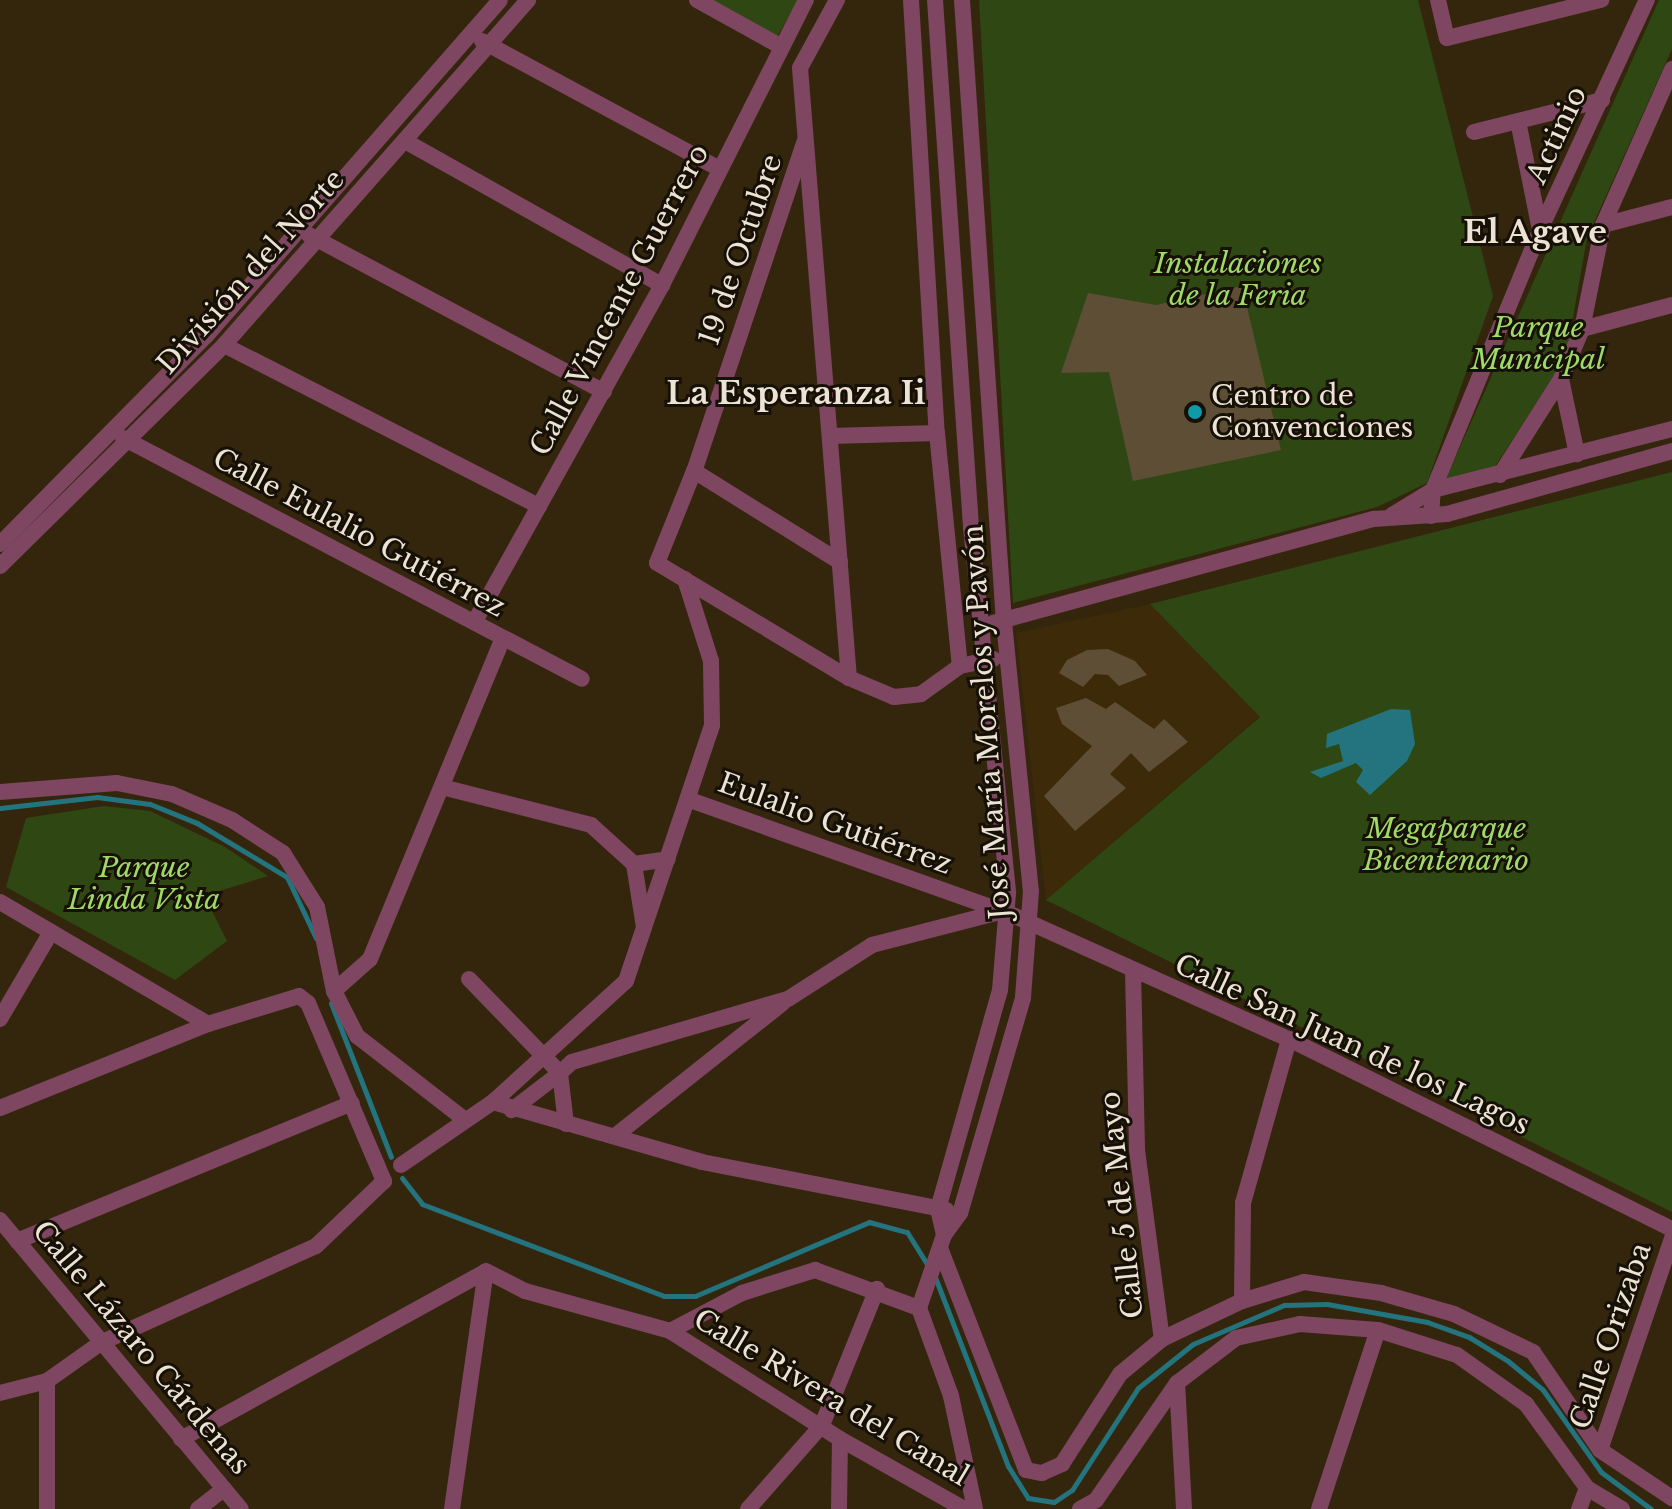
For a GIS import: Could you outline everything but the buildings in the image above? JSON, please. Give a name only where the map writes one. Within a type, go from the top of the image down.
[{"type":"street","name":"División del Norte","points":[[0,544],[114,432],[302,230],[500,0]]},
{"type":"street","name":"División del Norte","points":[[0,566],[224,345],[528,0]]},
{"type":"street","points":[[697,0],[780,46]]},
{"type":"street","name":"Calle Vincente Guerrero","points":[[475,621],[662,285],[780,46],[806,0]]},
{"type":"street","name":"19 de Octubre","points":[[685,579],[657,563],[694,471],[804,143],[800,68],[837,0]]},
{"type":"street","points":[[911,0],[937,433],[960,666]]},
{"type":"street","name":"José María Morelos y Pavón","points":[[935,0],[1004,912],[1000,990],[938,1209],[941,1245]]},
{"type":"street","name":"José María Morelos y Pavón","points":[[941,1245],[960,1213],[1023,998],[1030,926],[1010,657],[1004,622],[962,0]]},
{"type":"street","points":[[1438,0],[1447,38],[1601,0]]},
{"type":"street","name":"Actinio","points":[[1431,516],[1433,490],[1540,230],[1647,0]]},
{"type":"street","points":[[470,35],[720,169]]},
{"type":"street","points":[[1500,475],[1561,379],[1582,329],[1603,225],[1672,69]]},
{"type":"street","points":[[1474,132],[1602,100]]},
{"type":"street","points":[[1655,108],[1672,103]]},
{"type":"street","points":[[1518,121],[1540,230]]},
{"type":"street","points":[[405,141],[662,285]]},
{"type":"street","points":[[804,143],[849,678]]},
{"type":"street","points":[[1603,225],[1672,207]]},
{"type":"street","points":[[302,230],[604,392]]},
{"type":"street","points":[[1582,329],[1672,305]]},
{"type":"street","points":[[224,345],[539,506]]},
{"type":"street","points":[[1561,379],[1577,454]]},
{"type":"street","points":[[982,625],[1004,622],[1392,515],[1433,490],[1672,429]]},
{"type":"street","name":"Calle Eulalio Gutiérrez","points":[[114,432],[582,679]]},
{"type":"street","points":[[830,436],[937,433]]},
{"type":"street","points":[[1392,515],[1431,516],[1672,451]]},
{"type":"street","points":[[694,471],[840,562]]},
{"type":"street","points":[[685,579],[849,678],[894,697],[921,694],[960,666],[1010,657]]},
{"type":"street","points":[[401,1165],[493,1102],[626,981],[690,800],[712,725],[711,661],[685,579]]},
{"type":"street","points":[[334,991],[370,959],[503,638]]},
{"type":"street","points":[[0,792],[117,783],[172,794],[232,820],[283,853],[317,907],[334,991],[357,1036],[464,1119]]},
{"type":"street","points":[[442,787],[591,825],[634,864],[644,929]]},
{"type":"street","name":"Eulalio Gutiérrez","points":[[690,800],[1004,912]]},
{"type":"street","points":[[634,864],[668,859]]},
{"type":"street","points":[[0,902],[208,1024]]},
{"type":"street","points":[[615,1136],[788,999],[872,945],[1004,912]]},
{"type":"street","name":"Calle San Juan de los Lagos","points":[[1004,912],[1289,1039],[1672,1229]]},
{"type":"street","points":[[0,1019],[51,932]]},
{"type":"street","name":"Calle 5 de Mayo","points":[[1133,971],[1137,1150],[1162,1339]]},
{"type":"street","points":[[469,979],[552,1051],[560,1073],[566,1124]]},
{"type":"street","points":[[0,1108],[208,1024],[299,996],[308,1003],[384,1181],[316,1246],[102,1342],[47,1381],[0,1393]]},
{"type":"street","points":[[512,1110],[560,1073],[595,1052],[788,999]]},
{"type":"street","points":[[1242,1301],[1243,1203],[1289,1039]]},
{"type":"street","points":[[493,1102],[512,1110],[702,1162],[960,1213]]},
{"type":"street","points":[[17,1241],[352,1103]]},
{"type":"street","name":"Calle Lázaro Cárdenas","points":[[0,1220],[241,1509]]},
{"type":"street","name":"Calle Orizaba","points":[[1600,1450],[1672,1238]]},
{"type":"street","points":[[941,1245],[1026,1470],[1042,1473],[1062,1464],[1120,1374],[1162,1339],[1242,1301],[1304,1282],[1381,1293],[1454,1314],[1533,1352],[1600,1450],[1672,1498]]},
{"type":"street","points":[[941,1245],[919,1308],[951,1396],[975,1509]]},
{"type":"street","name":"Calle Rivera del Canal","points":[[670,1331],[742,1293],[815,1270],[877,1289],[919,1308]]},
{"type":"street","points":[[181,1439],[486,1271]]},
{"type":"street","points":[[452,1509],[486,1271]]},
{"type":"street","name":"Calle Rivera del Canal","points":[[486,1271],[525,1291],[670,1331],[840,1439],[964,1509]]},
{"type":"street","points":[[748,1509],[822,1425],[877,1289]]},
{"type":"street","points":[[1080,1509],[1096,1500],[1177,1383],[1236,1338],[1300,1324],[1378,1330],[1457,1355],[1526,1404],[1587,1488],[1622,1509]]},
{"type":"street","points":[[1319,1509],[1378,1330]]},
{"type":"street","points":[[47,1381],[47,1509]]},
{"type":"street","points":[[1177,1383],[1184,1509]]},
{"type":"street","points":[[839,1509],[840,1439]]},
{"type":"street","points":[[1579,1509],[1587,1488]]},
{"type":"street","points":[[198,1509],[224,1489]]},
{"type":"shaded area","points":[[1150,604],[1260,716],[1046,900],[1016,633]]},
{"type":"green space","points":[[713,0],[798,0],[777,37]]},
{"type":"green space","name":"Instalaciones de la Feria","points":[[979,0],[1418,0],[1493,296],[1427,483],[1377,507],[1013,603]]},
{"type":"green space","name":"Parque Municipal","points":[[1659,0],[1672,0],[1672,49],[1587,238],[1566,357],[1494,468],[1444,483]]},
{"type":"green space","name":"Megaparque Bicentenario","points":[[1672,472],[1672,1212],[1046,900],[1260,717],[1150,604]]},
{"type":"green space","name":"Parque Linda Vista","points":[[104,806],[150,811],[225,847],[268,876],[216,892],[209,905],[227,941],[175,980],[6,887],[26,818]]},
{"type":"water","points":[[1391,709],[1410,710],[1415,744],[1407,761],[1370,795],[1356,782],[1363,770],[1356,763],[1321,778],[1310,772],[1343,761],[1339,744],[1326,748],[1327,734]]},
{"type":"waterway","points":[[0,808],[97,797],[150,804],[197,823],[287,877],[316,938]]},
{"type":"waterway","points":[[331,1003],[391,1157]]},
{"type":"waterway","points":[[402,1178],[422,1204],[664,1296],[695,1296],[869,1222],[907,1232],[928,1265]]},
{"type":"waterway","points":[[935,1277],[1008,1466],[1028,1498],[1054,1502],[1072,1490],[1138,1388],[1193,1344],[1284,1305],[1327,1304],[1427,1322],[1469,1337],[1508,1361],[1543,1390],[1601,1472],[1651,1509]]},
{"type":"place","name":"Centro de Convenciones","points":[[1195,412]]},
{"type":"district","name":"El Agave","points":[[1535,232]]},
{"type":"district","name":"La Esperanza Ii","points":[[796,393]]}]
